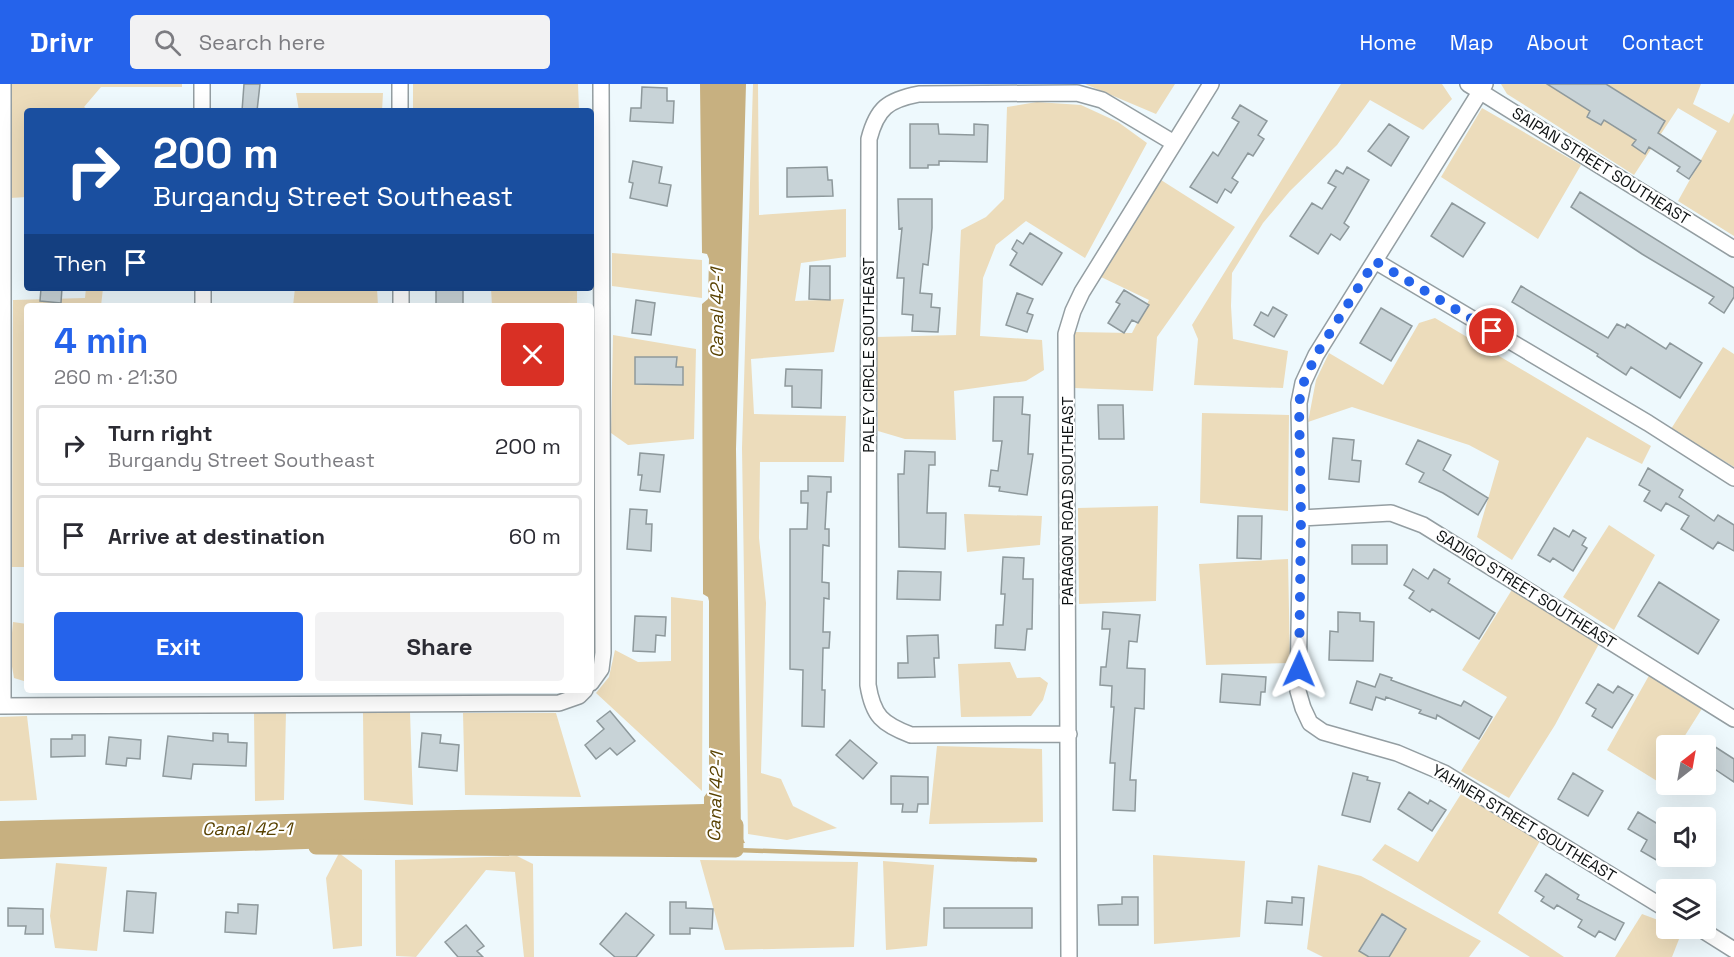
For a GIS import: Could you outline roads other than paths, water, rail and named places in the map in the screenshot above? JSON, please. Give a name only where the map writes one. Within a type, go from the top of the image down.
[{"type":"street","points":[[3,84],[2,706],[205,697],[403,696],[559,703],[582,693]]},
{"type":"street","points":[[202,84],[202,108]]},
{"type":"street","points":[[400,84],[400,108]]},
{"type":"street","points":[[594,679],[601,669],[603,653],[601,84]]},
{"type":"street","name":"PARAGON ROAD SOUTHEAST","points":[[1069,957],[1066,334],[1072,311],[1082,291],[1210,84]]},
{"type":"street","points":[[1301,518],[1299,403],[1303,384],[1316,355],[1375,261],[1478,87]]},
{"type":"street","name":"SAIPAN STREET SOUTHEAST","points":[[1478,87],[1734,249]]},
{"type":"street","name":"PALEY CIRCLE SOUTHEAST","points":[[1069,734],[911,735],[883,721],[872,705],[868,685],[869,139],[874,120],[882,109],[898,98],[919,94],[1077,93],[1102,100],[1174,143]]},
{"type":"street","points":[[1375,261],[1648,423],[1734,478]]},
{"type":"street","name":"SADIGO STREET SOUTHEAST","points":[[1301,518],[1391,513],[1423,525],[1734,718]]},
{"type":"street","name":"YAHNER STREET SOUTHEAST","points":[[1301,518],[1298,691],[1310,723],[1323,732],[1397,753],[1444,773],[1656,903]]},
{"type":"street","points":[[1716,939],[1734,950]]},
{"type":"water","points":[[700,84],[746,84],[736,449],[741,835],[745,843],[344,848],[339,846],[335,848],[0,859],[0,821],[704,804],[704,797],[709,790],[709,601],[708,597],[703,594],[702,304],[708,299],[709,259],[707,254],[702,253]]},
{"type":"waterway","name":"Canal 42-1","points":[[316,847],[736,850],[736,825]]},
{"type":"waterway","points":[[736,850],[1035,860]]}]
